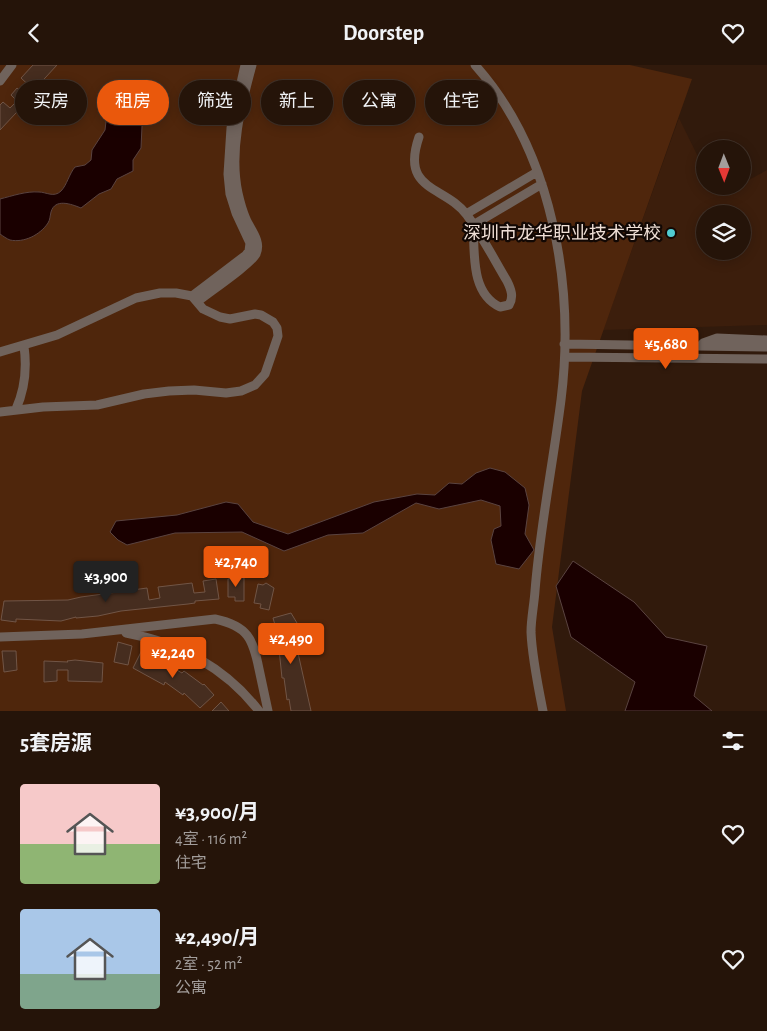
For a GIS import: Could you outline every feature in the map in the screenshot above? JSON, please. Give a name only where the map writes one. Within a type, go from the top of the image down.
[{"type":"street","points":[[0,81],[12,65]]},
{"type":"street","points":[[194,299],[246,255],[250,248],[249,240],[233,203],[228,174],[231,128],[244,65]]},
{"type":"street","points":[[194,299],[251,260],[257,249],[257,241],[246,219],[240,201],[235,173],[238,129],[244,94],[252,65]]},
{"type":"street","points":[[475,65],[490,81],[512,115],[525,140],[542,184],[557,247],[562,279],[565,357],[561,399],[541,530],[531,633],[542,711]]},
{"type":"street","points":[[418,137],[414,155],[418,173],[428,187],[458,205],[466,214],[473,225],[510,287],[512,300],[505,307],[500,307],[491,301],[480,287],[477,275],[473,225]]},
{"type":"street","points":[[466,214],[537,172]]},
{"type":"street","points":[[473,225],[542,184]]},
{"type":"street","points":[[0,352],[24,346],[71,329],[144,296],[168,293],[194,299],[203,309],[220,317],[239,318],[255,314],[268,318],[277,328],[278,336],[265,374],[255,385],[234,393],[206,390],[175,390],[144,394],[97,405],[16,409],[0,412]]},
{"type":"street","points":[[695,346],[718,338],[767,340]]},
{"type":"street","points":[[564,344],[767,347]]},
{"type":"street","points":[[16,409],[22,392],[25,374],[24,346]]},
{"type":"street","points":[[565,357],[767,359]]},
{"type":"street","points":[[0,637],[111,631],[215,619],[228,622],[240,628],[250,638],[256,650],[268,711]]},
{"type":"street","points":[[111,631],[162,641],[198,657],[230,680],[259,711]]},
{"type":"shaded area","points":[[0,65],[630,65],[692,79],[582,391],[552,627],[566,711],[0,711]]},
{"type":"shaded area","name":"深圳市龙华职业技术学校","points":[[679,118],[696,153],[696,195],[751,195],[751,179],[767,170],[767,325],[603,330]]},
{"type":"shaded area","points":[[106,125],[143,125],[141,148],[133,160],[133,171],[117,179],[111,189],[99,194],[81,208],[64,203],[56,205],[45,227],[31,237],[15,241],[9,240],[0,234],[0,199],[29,192],[58,193],[65,186],[75,167],[85,165],[91,160],[92,150],[105,130]]},
{"type":"shaded area","points":[[490,468],[505,472],[525,488],[529,505],[525,534],[534,550],[519,569],[496,564],[491,540],[494,529],[501,526],[500,506],[481,500],[439,509],[416,503],[363,533],[328,535],[284,551],[242,532],[175,533],[127,545],[110,532],[116,521],[177,515],[226,502],[238,504],[253,522],[288,534],[374,502],[417,494],[435,495],[449,483],[462,484],[476,473]]},
{"type":"shaded area","points":[[573,561],[634,602],[666,637],[707,646],[694,696],[712,711],[625,711],[635,682],[571,637],[556,586]]},
{"type":"building","points":[[33,65],[57,65],[43,80],[23,80],[21,78]]},
{"type":"building","points":[[15,90],[15,99],[11,95]]},
{"type":"building","points":[[3,102],[10,108],[15,103],[15,114],[0,130],[0,105]]},
{"type":"building","points":[[236,576],[244,578],[244,601],[235,601],[235,597],[228,597],[228,579]]},
{"type":"building","points":[[216,579],[219,599],[121,611],[98,616],[76,617],[61,621],[16,619],[16,622],[1,620],[4,601],[68,600],[147,588],[149,600],[160,598],[158,587],[192,583],[194,593],[205,592],[203,581]]},
{"type":"building","points":[[266,583],[274,588],[269,610],[260,608],[261,604],[254,603],[258,584],[263,585]]},
{"type":"building","points":[[291,613],[297,623],[296,628],[284,632],[286,642],[297,640],[298,653],[311,711],[291,711],[289,699],[287,700],[284,678],[282,678],[279,649],[272,626],[275,625],[273,618]]},
{"type":"building","points":[[118,642],[132,646],[128,665],[114,662]]},
{"type":"building","points":[[142,650],[182,673],[184,671],[204,684],[214,695],[200,708],[184,693],[183,695],[165,682],[164,685],[133,668]]},
{"type":"building","points":[[2,651],[16,651],[17,670],[4,672]]},
{"type":"building","points":[[75,660],[103,663],[102,682],[68,681],[68,670],[57,670],[57,681],[44,682],[44,661],[68,662]]},
{"type":"building","points":[[221,702],[229,711],[212,711]]},
{"type":"place","name":"深圳市龙华职业技术学校","points":[[671,233]]}]
